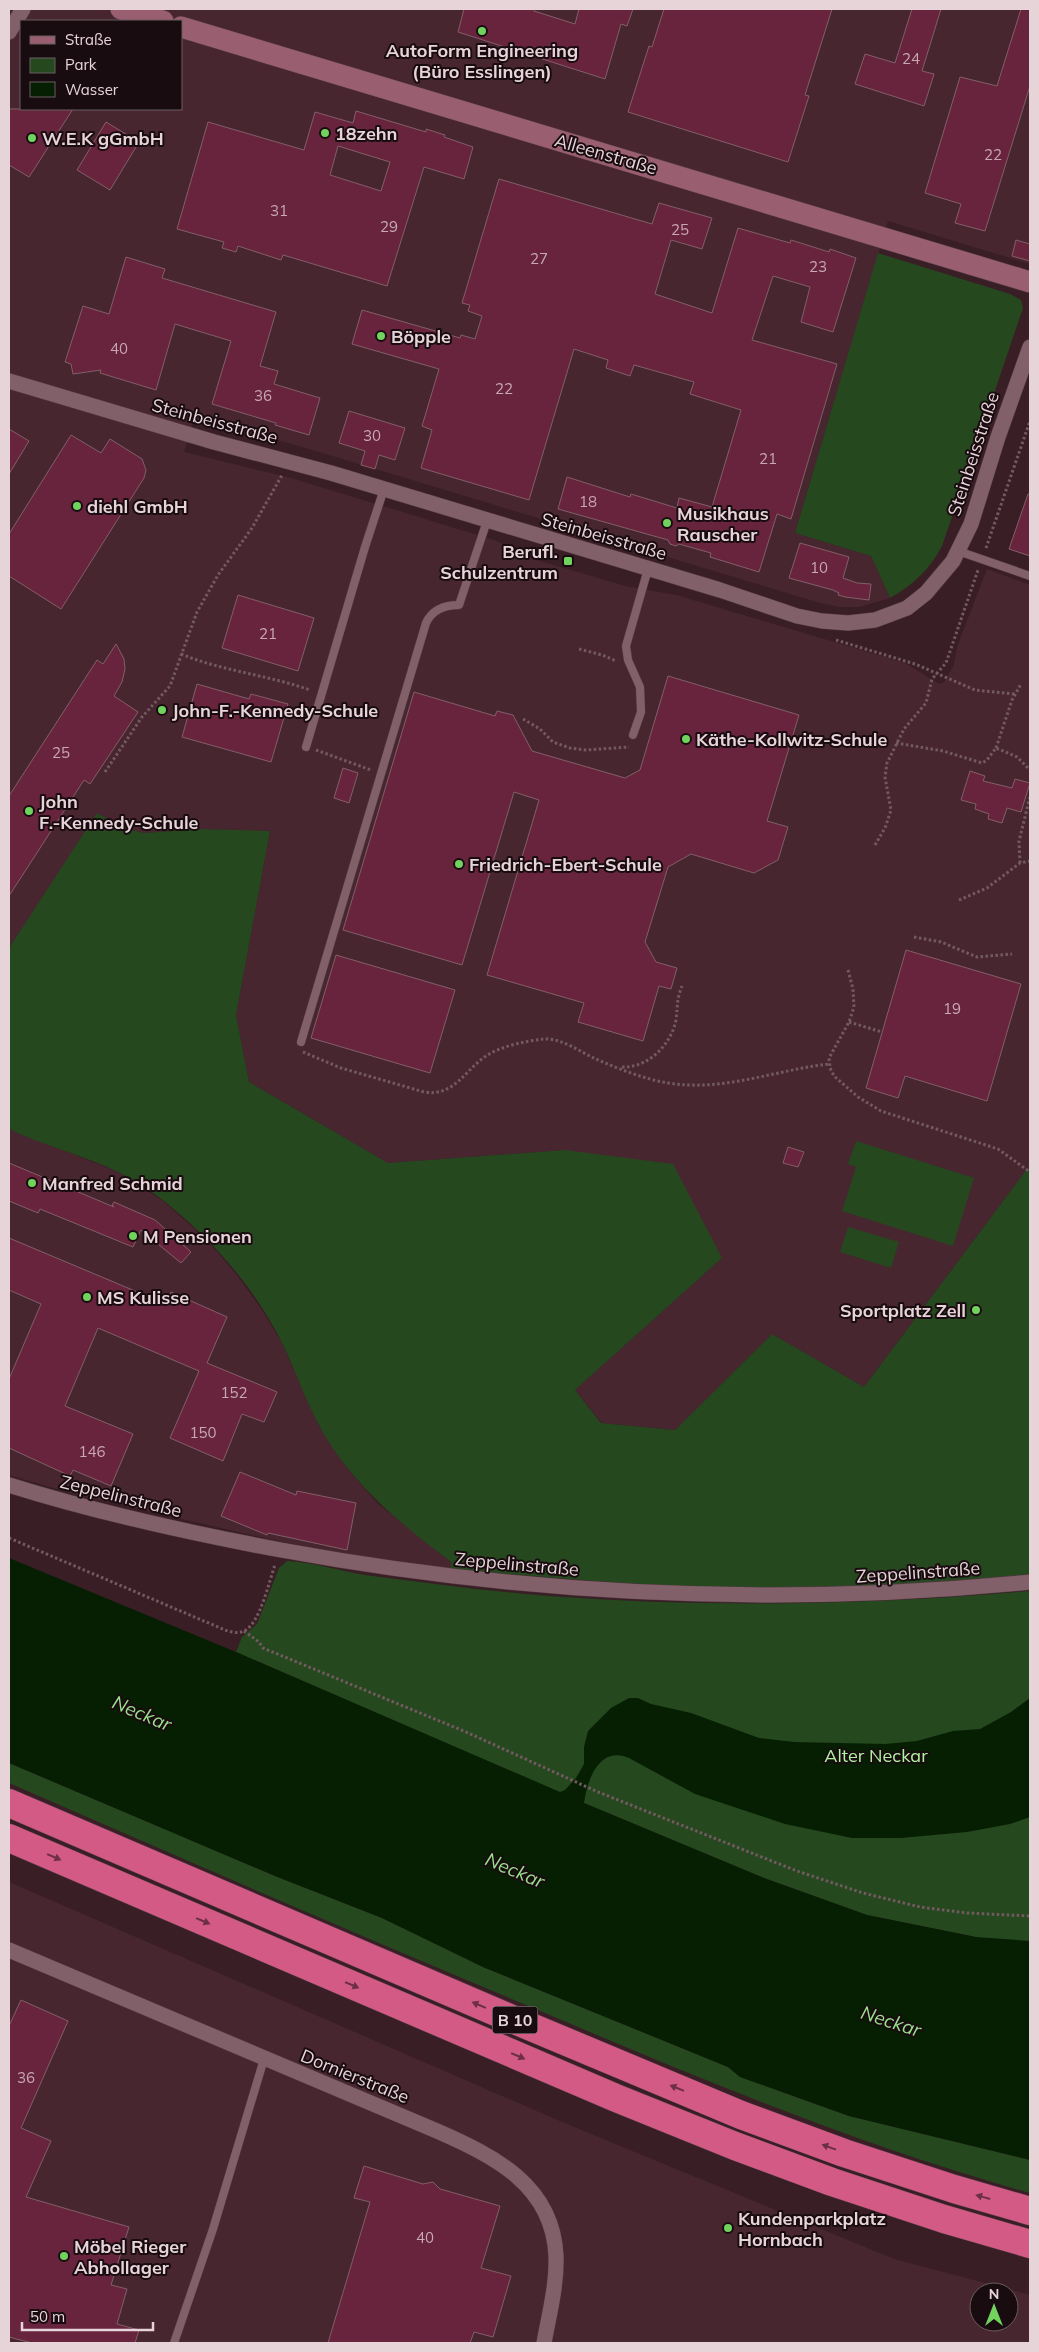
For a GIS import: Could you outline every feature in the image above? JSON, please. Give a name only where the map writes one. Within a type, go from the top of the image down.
[{"type":"highway","name":"B 10","points":[[9,1804],[629,2069],[741,2114],[844,2153],[954,2189],[1030,2211]]},
{"type":"highway","name":"B 10","points":[[9,1838],[599,2090],[726,2142],[832,2182],[944,2219],[1030,2244]]},
{"type":"street","points":[[9,32],[23,9]]},
{"type":"street","points":[[121,9],[160,20]]},
{"type":"street","name":"Alleenstraße","points":[[182,27],[1030,282]]},
{"type":"street","name":"Steinbeisstraße","points":[[9,381],[214,442],[287,460],[797,616],[834,622],[862,622],[897,613],[916,602],[934,585],[958,551],[974,514],[998,437],[1030,347]]},
{"type":"street","name":"Zeppelinstraße","points":[[9,1485],[72,1504],[232,1542],[356,1564],[464,1579],[654,1594],[845,1595],[1030,1582]]},
{"type":"street","name":"Dornierstraße","points":[[9,1950],[472,2146],[496,2159],[521,2179],[542,2207],[554,2244],[554,2281],[544,2343]]},
{"type":"lane","points":[[306,747],[384,489]]},
{"type":"lane","points":[[301,1042],[426,623],[431,615],[441,608],[459,605],[486,521]]},
{"type":"lane","points":[[958,551],[1030,576]]},
{"type":"lane","points":[[633,735],[641,709],[639,684],[628,660],[627,641],[648,569]]},
{"type":"lane","points":[[174,2343],[212,2230],[264,2059]]},
{"type":"path","points":[[875,845],[885,828],[890,814],[885,773],[896,743],[908,723],[926,703],[931,682],[946,663],[1030,421]]},
{"type":"path","points":[[105,772],[142,717],[170,686],[197,612],[218,574],[252,528],[280,478],[287,460]]},
{"type":"path","points":[[579,649],[606,656],[634,672]]},
{"type":"path","points":[[181,654],[201,662],[278,679],[321,693]]},
{"type":"path","points":[[937,674],[980,691],[1016,694]]},
{"type":"path","points":[[896,743],[944,751],[982,763],[987,760],[996,748],[999,735],[1021,684]]},
{"type":"path","points":[[523,719],[540,729],[552,742],[576,749],[630,747],[633,735]]},
{"type":"path","points":[[306,747],[381,774]]},
{"type":"path","points":[[996,748],[1017,757],[1030,770]]},
{"type":"path","points":[[1020,863],[1019,841],[1030,797]]},
{"type":"path","points":[[959,900],[987,888],[1020,863],[1030,861]]},
{"type":"path","points":[[914,938],[941,942],[977,957],[1012,954]]},
{"type":"path","points":[[848,970],[855,1002],[849,1022],[832,1052],[829,1064],[832,1074],[881,1110],[998,1149],[1030,1172]]},
{"type":"path","points":[[619,1067],[634,1066],[642,1063],[663,1046],[674,1025],[676,1000],[682,986]]},
{"type":"path","points":[[849,1022],[882,1032]]},
{"type":"path","points":[[301,1042],[302,1051],[307,1055],[340,1068],[429,1093],[450,1089],[492,1052],[538,1040],[558,1041],[619,1067],[665,1082],[695,1085],[742,1081],[829,1064]]},
{"type":"path","points":[[9,1538],[225,1630],[236,1632],[244,1631],[256,1619],[281,1550]]},
{"type":"path","points":[[244,1631],[259,1642],[263,1648],[466,1732],[598,1792],[768,1860],[856,1891],[897,1902],[943,1910],[1030,1916]]},
{"type":"shaded area","points":[[9,9],[1030,9],[1030,264],[888,221],[795,533],[871,556],[890,598],[859,607],[839,607],[817,602],[309,449],[254,433],[244,434],[194,419],[184,452],[291,478],[497,541],[520,555],[625,586],[676,595],[905,663],[939,684],[944,682],[954,665],[957,647],[987,569],[1030,585],[1030,1165],[864,1387],[772,1334],[675,1430],[602,1423],[575,1390],[722,1258],[565,1150],[388,1163],[249,1082],[236,1015],[270,831],[205,829],[144,833],[124,828],[97,814],[9,948]]},
{"type":"shaded area","points":[[9,1129],[118,1172],[163,1201],[207,1240],[236,1274],[262,1310],[282,1343],[320,1428],[347,1468],[377,1503],[451,1562],[451,1569],[282,1542],[78,1495],[9,1475]]},
{"type":"shaded area","points":[[9,1882],[562,2122],[894,2259],[981,2282],[969,2282],[969,2332],[1019,2332],[1019,2292],[1030,2295],[1030,2343],[9,2343]]},
{"type":"green space","points":[[878,253],[1010,294],[1021,300],[1023,308],[942,546],[920,576],[890,598],[871,556],[795,533]]},
{"type":"green space","points":[[97,813],[124,828],[144,833],[202,829],[270,831],[236,1015],[249,1082],[388,1163],[565,1150],[673,1164],[722,1258],[575,1390],[601,1423],[675,1430],[772,1334],[864,1387],[1030,1165],[1030,1574],[890,1584],[750,1588],[638,1584],[451,1569],[451,1562],[385,1508],[342,1462],[316,1421],[274,1327],[239,1276],[198,1231],[160,1198],[127,1176],[91,1160],[9,1129],[9,948]]},
{"type":"green space","points":[[856,1141],[974,1178],[953,1246],[842,1211],[856,1167],[848,1164]]},
{"type":"green space","points":[[848,1227],[899,1242],[891,1268],[840,1252]]},
{"type":"green space","name":"Alter Neckar","points":[[287,1561],[365,1575],[479,1589],[608,1600],[729,1603],[850,1602],[1030,1591],[1030,1951],[976,1937],[867,1915],[764,1878],[584,1803],[236,1652],[242,1637],[257,1624],[279,1568]]},
{"type":"green space","points":[[9,1763],[275,1876],[382,1918],[483,1967],[728,2067],[740,2077],[849,2116],[1030,2160],[1030,2193],[843,2133],[720,2086],[599,2036],[273,1898],[9,1783]]},
{"type":"water","name":"Neckar","points":[[9,1558],[236,1652],[560,1792],[565,1790],[576,1778],[584,1764],[584,1747],[588,1731],[611,1708],[629,1698],[638,1698],[651,1704],[691,1713],[759,1738],[794,1742],[885,1744],[917,1741],[953,1731],[980,1729],[1011,1712],[1030,1698],[1030,1817],[1010,1824],[967,1832],[901,1838],[852,1838],[785,1824],[695,1794],[629,1758],[619,1755],[610,1756],[596,1767],[588,1785],[584,1803],[764,1878],[867,1915],[976,1937],[1030,1941],[1030,2160],[849,2116],[740,2077],[728,2067],[483,1967],[382,1918],[275,1876],[9,1763]]},
{"type":"building","points":[[464,9],[534,9],[534,11],[575,24],[579,9],[633,9],[627,26],[621,24],[605,79],[458,32]]},
{"type":"building","points":[[664,9],[832,9],[805,95],[809,96],[788,162],[628,112],[649,46],[652,47]]},
{"type":"building","points":[[912,9],[941,9],[922,71],[934,74],[924,106],[855,84],[865,54],[895,63]]},
{"type":"building","points":[[1021,9],[1030,9],[1030,86],[985,231],[955,223],[961,204],[925,193],[960,77],[997,86]]},
{"type":"building","name":"W.E.K gGmbH","points":[[9,109],[72,110],[29,177],[9,165]]},
{"type":"building","points":[[356,111],[426,132],[426,129],[473,147],[464,179],[424,167],[387,286],[283,255],[281,260],[238,246],[236,252],[222,248],[224,242],[177,229],[208,122],[304,150],[315,112],[353,123]],"holes":[[[338,146],[390,162],[381,191],[330,175]]]},
{"type":"building","points":[[106,122],[139,142],[110,190],[77,170]]},
{"type":"building","points":[[499,179],[652,224],[659,203],[712,218],[702,249],[671,240],[655,294],[712,313],[738,228],[790,243],[791,240],[829,252],[830,249],[856,258],[833,332],[801,322],[810,287],[773,276],[752,340],[837,364],[791,519],[777,514],[759,572],[710,557],[711,553],[679,544],[676,546],[670,544],[668,540],[558,509],[567,477],[630,497],[631,494],[677,508],[679,498],[712,507],[741,410],[690,394],[694,382],[634,365],[630,376],[606,368],[608,360],[574,349],[529,500],[421,468],[432,430],[422,426],[439,369],[352,344],[362,310],[460,338],[461,335],[475,339],[482,316],[468,311],[470,305],[462,303]]},
{"type":"building","points":[[1016,240],[1030,244],[1030,261],[1012,256]]},
{"type":"building","points":[[126,257],[165,269],[162,278],[276,312],[260,366],[278,371],[274,384],[320,398],[309,435],[212,404],[231,341],[175,324],[156,390],[100,373],[101,370],[73,374],[71,364],[65,362],[83,306],[109,314]]},
{"type":"building","points":[[349,411],[405,428],[395,460],[379,455],[375,469],[361,465],[365,451],[339,443]]},
{"type":"building","points":[[9,429],[29,441],[9,474]]},
{"type":"building","name":"diehl GmbH","points":[[71,435],[101,453],[110,439],[142,459],[146,470],[144,478],[61,609],[9,576],[9,534]]},
{"type":"building","points":[[1028,494],[1030,494],[1030,556],[1009,549]]},
{"type":"building","points":[[800,543],[849,557],[843,578],[857,583],[871,584],[869,600],[845,597],[838,595],[839,593],[833,590],[789,578]]},
{"type":"building","points":[[238,595],[314,618],[298,671],[222,648]]},
{"type":"building","name":"John-F.-Kennedy-Schule","points":[[116,644],[124,659],[125,669],[122,682],[114,696],[138,712],[90,784],[84,780],[9,896],[9,796],[97,660],[103,664]]},
{"type":"building","points":[[668,676],[799,715],[767,821],[788,827],[778,860],[754,873],[691,854],[668,867],[645,942],[656,962],[677,968],[671,989],[659,986],[643,1041],[578,1022],[584,1003],[487,975],[539,800],[514,792],[462,965],[343,930],[414,692],[495,716],[497,711],[513,715],[532,751],[625,778],[640,770]]},
{"type":"building","points":[[197,684],[249,699],[251,694],[288,704],[271,762],[182,737]]},
{"type":"building","points":[[343,768],[358,773],[349,803],[334,798]]},
{"type":"building","points":[[970,771],[985,776],[983,781],[1012,788],[1015,779],[1030,783],[1021,812],[1007,808],[1002,823],[988,819],[989,814],[975,809],[976,804],[961,800]]},
{"type":"building","points":[[906,950],[1021,984],[987,1101],[905,1076],[898,1098],[866,1088]]},
{"type":"building","points":[[336,955],[455,990],[430,1073],[311,1038]]},
{"type":"building","points":[[788,1147],[804,1152],[798,1167],[783,1163]]},
{"type":"building","name":"Manfred Schmid","points":[[9,1163],[114,1207],[112,1205],[114,1202],[155,1220],[191,1252],[181,1263],[141,1230],[133,1247],[40,1209],[38,1213],[9,1201]]},
{"type":"building","points":[[9,1238],[166,1304],[171,1292],[227,1317],[207,1363],[277,1392],[264,1422],[242,1414],[223,1461],[170,1438],[199,1371],[98,1328],[65,1406],[133,1434],[111,1486],[73,1470],[70,1476],[9,1448],[9,1379],[41,1304],[9,1290]]},
{"type":"building","points":[[240,1472],[296,1495],[297,1491],[356,1503],[347,1550],[268,1533],[267,1535],[221,1516]]},
{"type":"building","name":"Möbel Rieger Abhollager","points":[[21,2000],[68,2021],[21,2128],[51,2141],[26,2197],[129,2227],[111,2285],[127,2289],[117,2324],[139,2330],[135,2343],[32,2343],[9,2337],[9,2026]]},
{"type":"building","points":[[364,2166],[423,2184],[433,2182],[440,2189],[500,2206],[481,2268],[511,2276],[493,2337],[474,2332],[470,2343],[328,2343],[370,2202],[354,2198]]},
{"type":"place","name":"AutoForm Engineering (Büro Esslingen)","points":[[482,31]]},
{"type":"place","name":"18zehn","points":[[325,133]]},
{"type":"place","name":"W.E.K gGmbH","points":[[32,138]]},
{"type":"place","name":"Böpple","points":[[381,336]]},
{"type":"place","name":"diehl GmbH","points":[[77,506]]},
{"type":"place","name":"Musikhaus Rauscher","points":[[667,523]]},
{"type":"place","name":"Berufl. Schulzentrum","points":[[568,561]]},
{"type":"place","name":"John-F.-Kennedy-Schule","points":[[162,710]]},
{"type":"place","name":"Käthe-Kollwitz-Schule","points":[[686,739]]},
{"type":"place","name":"John F.-Kennedy-Schule","points":[[29,811]]},
{"type":"place","name":"Friedrich-Ebert-Schule","points":[[459,864]]},
{"type":"place","name":"Manfred Schmid","points":[[32,1183]]},
{"type":"place","name":"M Pensionen","points":[[133,1236]]},
{"type":"place","name":"MS Kulisse","points":[[87,1297]]},
{"type":"place","name":"Sportplatz Zell","points":[[976,1310]]},
{"type":"place","name":"Kundenparkplatz Hornbach","points":[[728,2228]]},
{"type":"place","name":"Möbel Rieger Abhollager","points":[[64,2256]]}]
